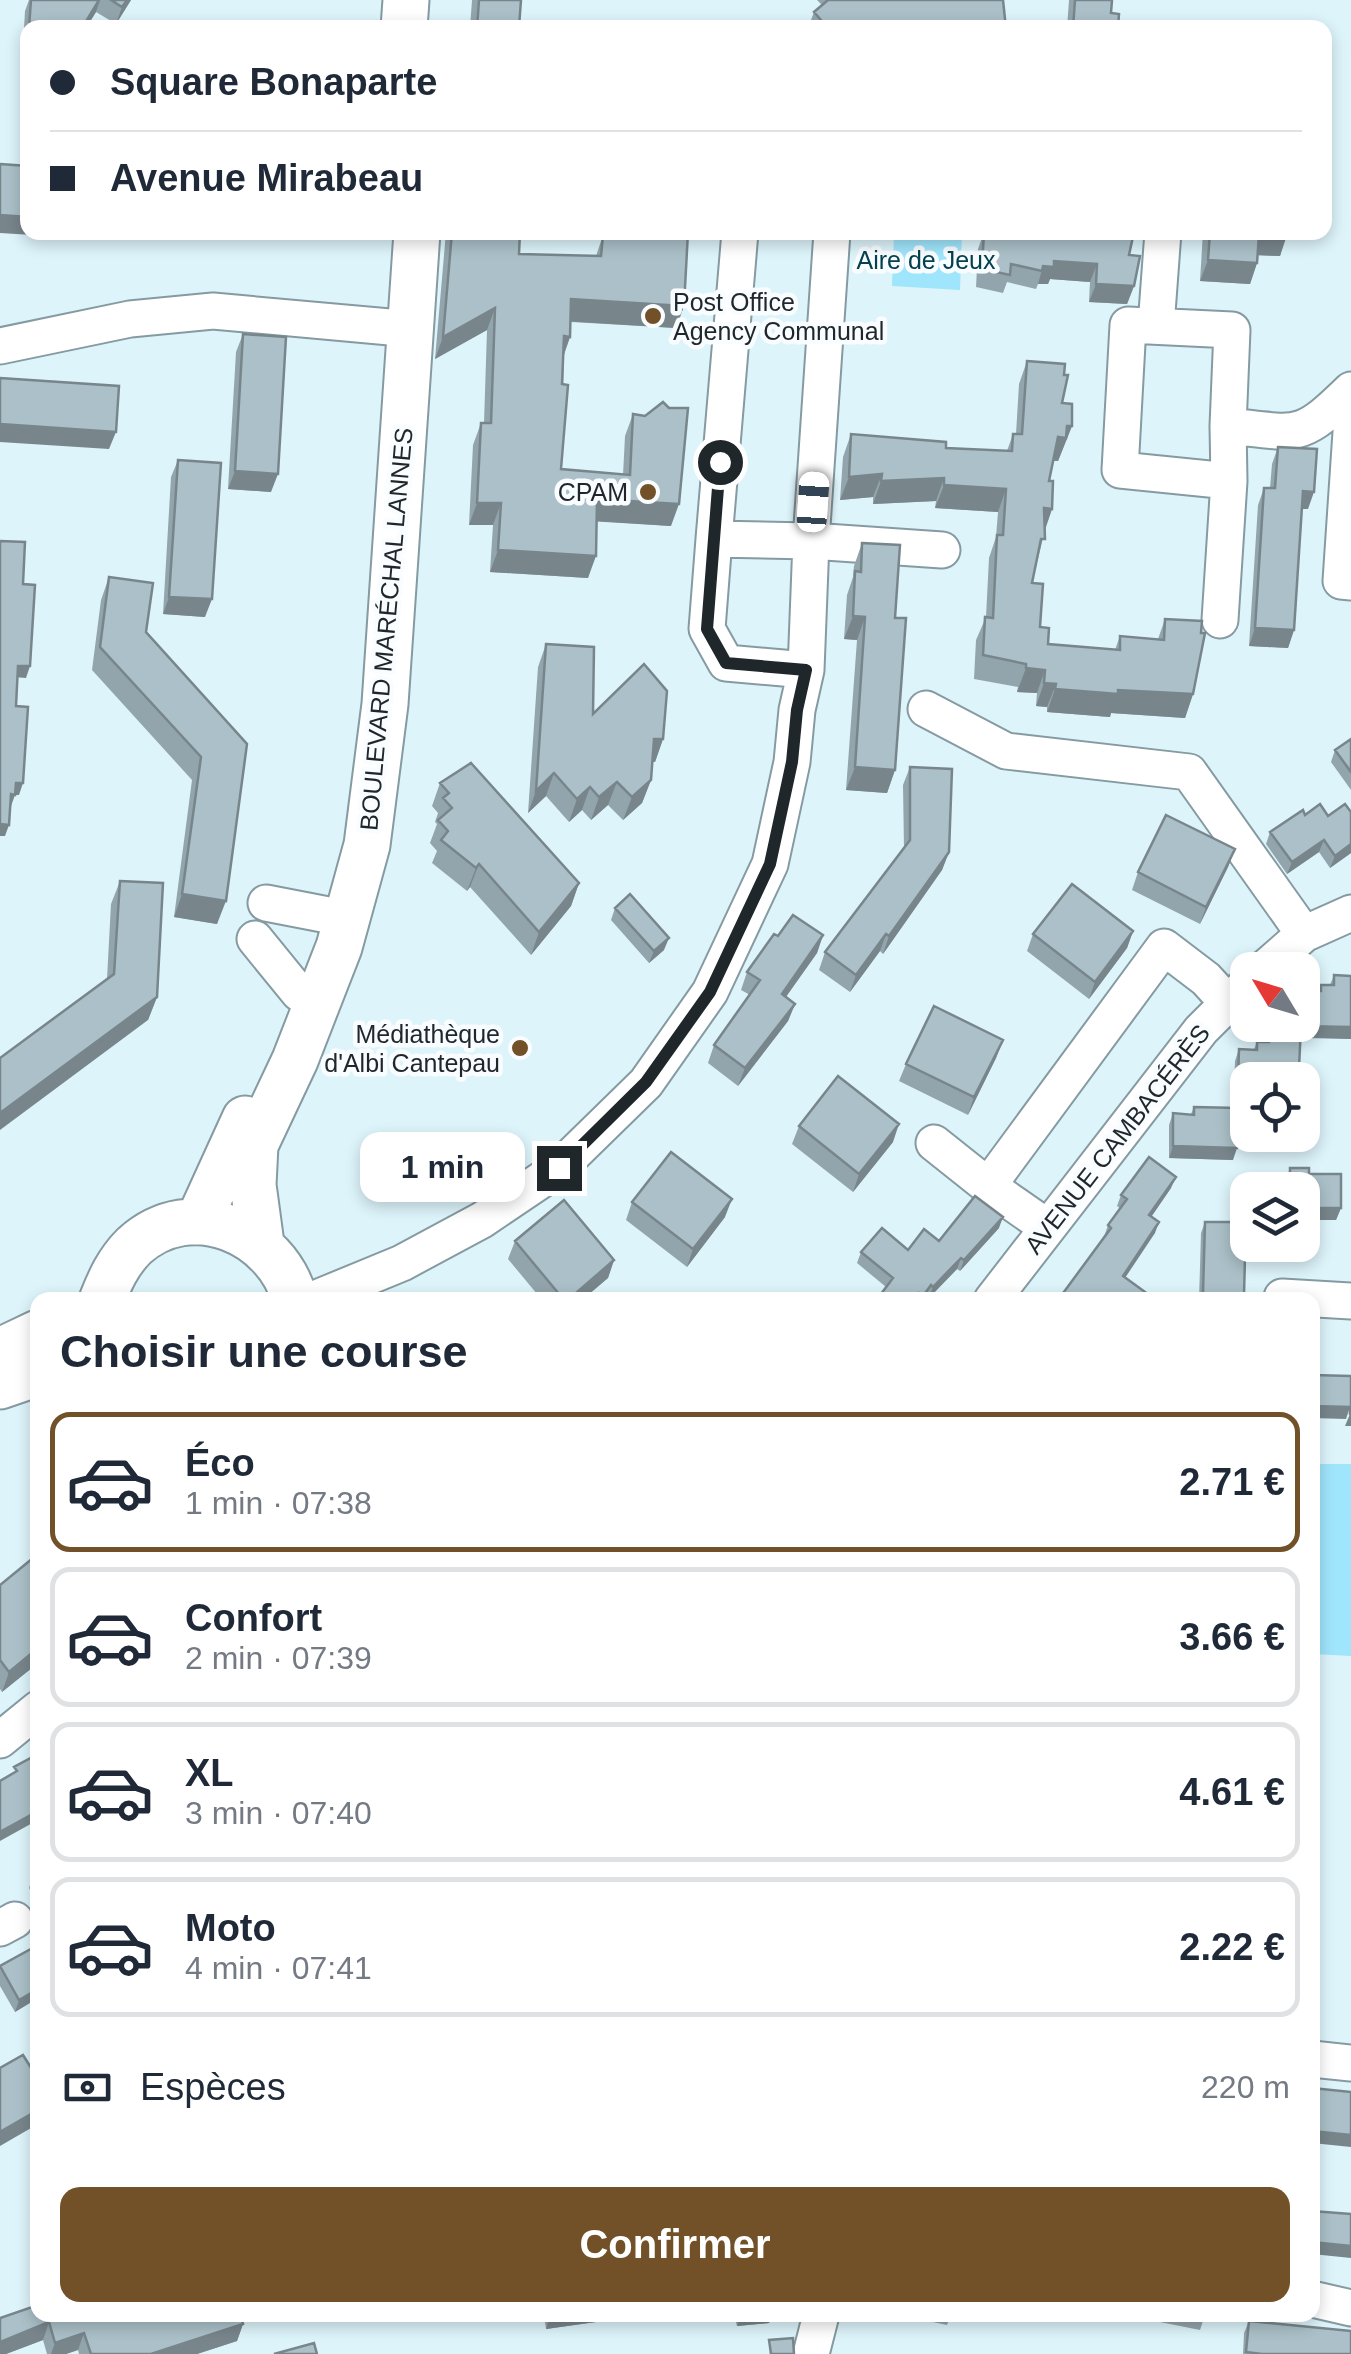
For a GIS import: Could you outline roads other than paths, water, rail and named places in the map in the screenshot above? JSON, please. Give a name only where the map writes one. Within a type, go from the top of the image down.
[{"type":"main road","name":"BOULEVARD MARÉCHAL LANNES","points":[[293,1292],[278,1261],[261,1244],[252,1185],[256,1145],[295,1060],[339,947],[367,844],[385,704],[399,328],[393,240]]},
{"type":"main road","name":"BOULEVARD MARÉCHAL LANNES","points":[[198,1222],[319,946],[346,848],[399,328],[416,240]]},
{"type":"main road","points":[[105,1292],[114,1270],[136,1245],[165,1228],[198,1222],[231,1228],[261,1244]]},
{"type":"main road","points":[[0,1351],[30,1337]]},
{"type":"main road","points":[[0,1386],[30,1376]]},
{"type":"street","points":[[739,240],[707,629],[726,663],[806,670]]},
{"type":"street","points":[[331,1292],[402,1263],[482,1220],[559,1168],[646,1082],[710,992],[770,864],[792,762],[806,670],[810,541],[831,240]]},
{"type":"street","points":[[1156,326],[1162,240]]},
{"type":"street","points":[[0,346],[130,319],[213,311],[399,328]]},
{"type":"street","points":[[1220,620],[1229,480],[1232,330],[1128,325],[1120,470],[1229,480]]},
{"type":"street","points":[[1228,426],[1296,433],[1348,401]]},
{"type":"street","points":[[1351,432],[1341,581],[1351,582]]},
{"type":"street","points":[[714,539],[942,550]]},
{"type":"street","points":[[926,708],[1006,751],[1190,772],[1304,934]]},
{"type":"street","points":[[266,903],[328,915]]},
{"type":"street","points":[[1284,952],[1304,934],[1351,913]]},
{"type":"street","points":[[255,939],[298,993]]},
{"type":"street","points":[[988,1186],[1164,948],[1206,979],[1230,990]]},
{"type":"street","name":"AVENUE CAMBACÉRÈS","points":[[998,1292],[1046,1227],[1230,1002]]},
{"type":"street","points":[[934,1143],[1046,1227]]},
{"type":"street","points":[[1320,1299],[1351,1301]]},
{"type":"street","points":[[0,1740],[30,1716]]},
{"type":"street","points":[[1320,2060],[1351,2063]]},
{"type":"street","points":[[1320,2301],[1351,2308]]},
{"type":"street","points":[[811,2354],[819,2322]]},
{"type":"place","name":"Post Office Agency Communal","points":[[653,316]]},
{"type":"place","name":"CPAM","points":[[648,492]]},
{"type":"place","name":"Médiathèque d'Albi Cantepau","points":[[520,1048]]},
{"type":"park label","name":"Aire de Jeux","points":[[926,260]]}]
